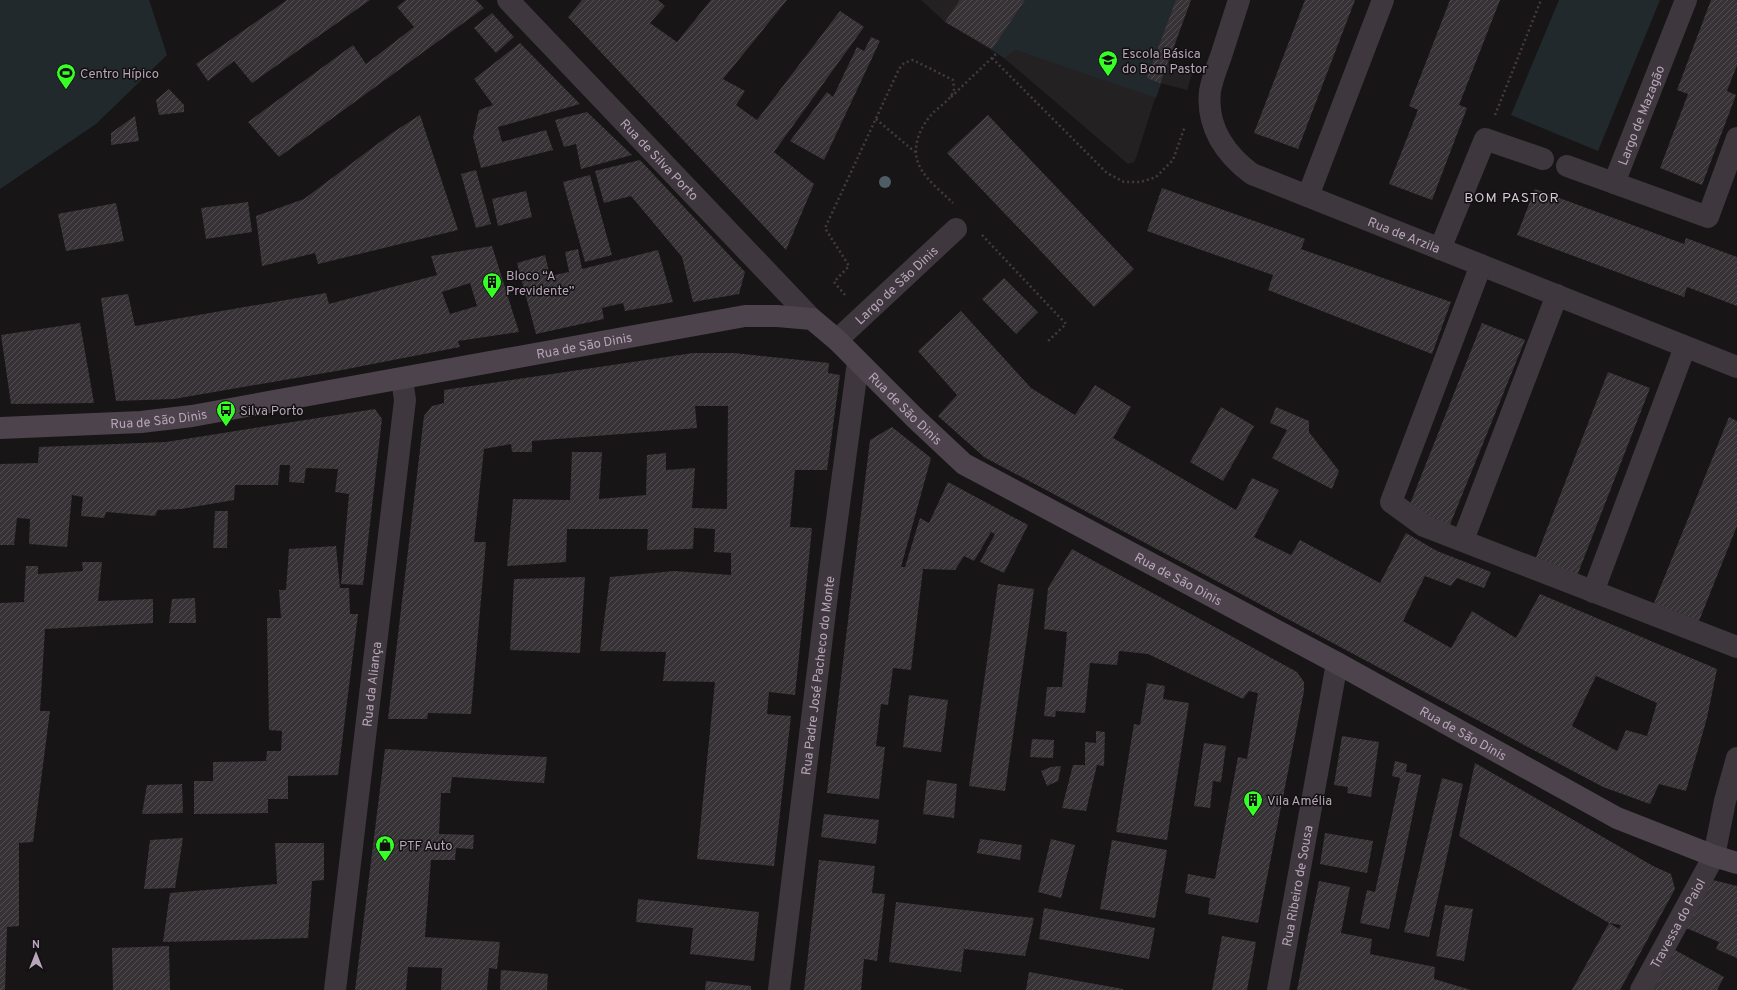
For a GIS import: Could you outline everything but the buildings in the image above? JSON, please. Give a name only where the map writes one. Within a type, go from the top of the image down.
[{"type":"street","name":"Rua de Silva Porto","points":[[508,0],[812,319]]},
{"type":"street","name":"Rua de Arzila","points":[[1239,0],[1212,83],[1210,102],[1212,120],[1218,136],[1237,163],[1252,174],[1737,367]]},
{"type":"street","points":[[1308,196],[1383,0]]},
{"type":"street","name":"Largo de Mazagão","points":[[1614,183],[1686,0]]},
{"type":"street","points":[[1567,166],[1708,217],[1737,138]]},
{"type":"street","points":[[1440,249],[1485,139],[1542,159]]},
{"type":"street","name":"Largo de São Dinis","points":[[837,340],[864,317],[961,224]]},
{"type":"street","points":[[1481,265],[1391,502],[1424,526],[1737,647]]},
{"type":"street","points":[[1463,540],[1557,295]]},
{"type":"street","name":"Rua de São Dinis","points":[[0,428],[79,426],[163,420],[200,415],[402,379],[745,316],[777,316],[812,319],[837,340],[964,464],[1337,663],[1617,818],[1714,856],[1737,863]]},
{"type":"street","points":[[1593,592],[1686,347]]},
{"type":"street","name":"Rua Padre José Pacheco do Monte","points":[[779,990],[827,595],[858,362]]},
{"type":"street","name":"Rua da Aliança","points":[[335,990],[405,400],[402,379]]},
{"type":"street","name":"Rua Ribeiro de Sousa","points":[[1278,990],[1337,663]]},
{"type":"street","name":"Travessa do Paiol","points":[[1641,990],[1714,856],[1725,801],[1737,758]]},
{"type":"path","points":[[1485,139],[1540,0]]},
{"type":"path","points":[[997,53],[932,114],[922,128],[915,153],[919,167],[961,224],[1066,324],[1046,343]]},
{"type":"path","points":[[992,58],[1108,173],[1124,182],[1141,182],[1156,177],[1173,160],[1190,110],[1210,102]]},
{"type":"path","points":[[864,317],[834,282],[850,266],[825,228],[899,68],[904,62],[913,60],[953,80],[954,89],[949,99]]},
{"type":"path","points":[[876,119],[915,153]]},
{"type":"shaded area","name":"Centro Hípico","points":[[0,0],[149,0],[167,55],[96,124],[0,189]]},
{"type":"shaded area","name":"Escola Básica do Bom Pastor","points":[[921,0],[1191,0],[1167,63],[1193,71],[1187,90],[1160,83],[1136,158],[1134,162],[1128,164],[1004,58],[945,22]]},
{"type":"shaded area","points":[[1025,0],[1191,0],[1156,98],[1016,50],[1004,58],[992,49]]},
{"type":"shaded area","points":[[1559,0],[1660,0],[1598,151],[1511,115]]},
{"type":"place","name":"Escola Básica do Bom Pastor","points":[[1108,77]]},
{"type":"place","name":"Centro Hípico","points":[[66,90]]},
{"type":"place","name":"Bloco “A Previdente”","points":[[492,299]]},
{"type":"place","name":"Silva Porto","points":[[226,427]]},
{"type":"place","name":"Vila Amélia","points":[[1253,817]]},
{"type":"place","name":"PTF Auto","points":[[385,862]]},
{"type":"district","name":"BOM PASTOR","points":[[1512,197]]}]
